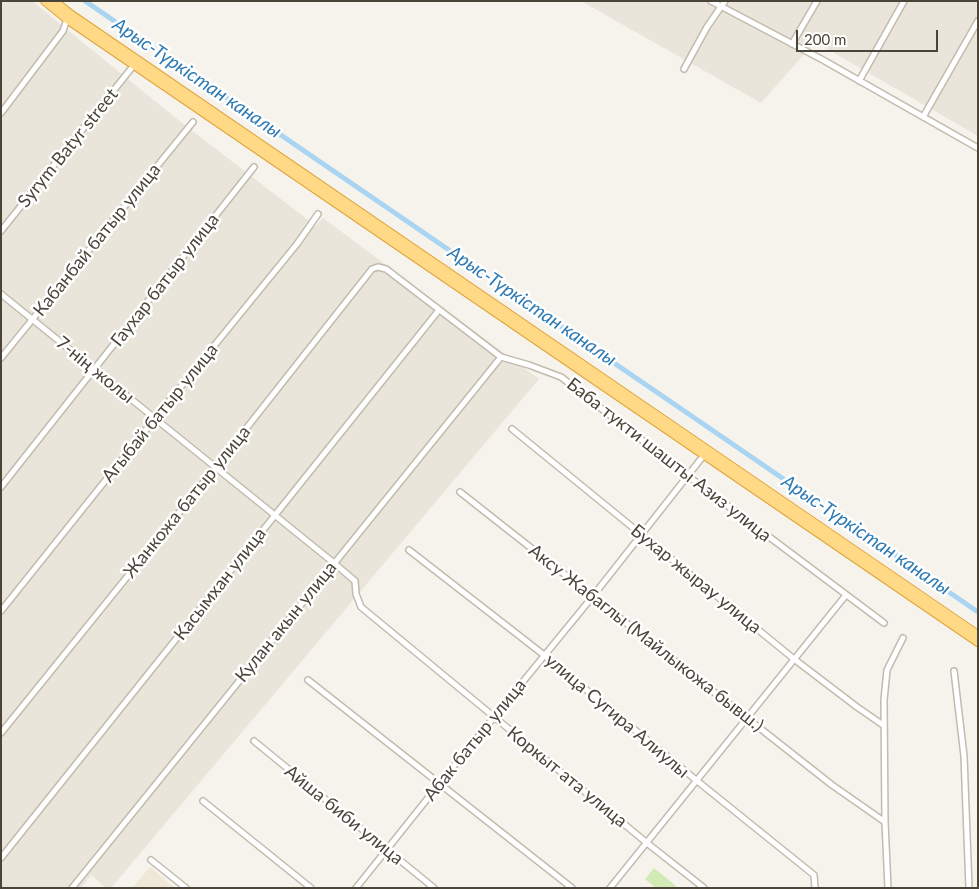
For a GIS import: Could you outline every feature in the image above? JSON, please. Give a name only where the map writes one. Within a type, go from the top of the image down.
[{"type":"highway","points":[[45,1],[67,19],[978,642]]},
{"type":"highway","points":[[54,1],[70,14],[978,635]]},
{"type":"street","points":[[711,1],[823,60],[978,148]]},
{"type":"street","points":[[684,69],[707,27],[725,1]]},
{"type":"street","points":[[792,44],[817,1]]},
{"type":"street","points":[[858,81],[904,1]]},
{"type":"street","points":[[1,113],[63,31],[67,19]]},
{"type":"street","points":[[923,117],[978,21]]},
{"type":"street","name":"Syrym Batyr street","points":[[1,232],[134,65]]},
{"type":"street","name":"Кабанбай батыр улица","points":[[1,358],[193,122]]},
{"type":"street","name":"Гаухар батыр улица","points":[[1,487],[254,167]]},
{"type":"street","name":"Агыбай батыр улица","points":[[1,611],[297,244],[318,214]]},
{"type":"street","name":"Баба тукти шашты Азиз улица","points":[[372,269],[378,267],[386,269],[501,357],[561,377],[688,476],[884,623]]},
{"type":"street","name":"Жанкожа батыр улица","points":[[1,733],[215,468],[372,269]]},
{"type":"street","name":"7-нің жолы","points":[[1,294],[334,563],[354,581],[361,607]]},
{"type":"street","name":"Касымхан улица","points":[[1,858],[439,310]]},
{"type":"street","name":"Кулан акын улица","points":[[72,888],[501,357]]},
{"type":"street","name":"Бухар жырау улица","points":[[512,429],[794,659],[883,725]]},
{"type":"street","name":"Абак батыр улица","points":[[356,888],[440,782],[593,596],[704,455]]},
{"type":"street","name":"Аксу Жабаглы (Майлыкожа бывш.)","points":[[460,492],[832,785],[885,822]]},
{"type":"street","name":"улица Сугира Алиулы","points":[[409,550],[544,655],[814,874],[815,888]]},
{"type":"street","points":[[610,888],[846,595]]},
{"type":"street","name":"Коркыт ата улица","points":[[361,607],[704,888]]},
{"type":"street","points":[[888,888],[885,822],[884,700],[887,670],[903,638]]},
{"type":"street","points":[[954,671],[964,756],[969,888]]},
{"type":"street","points":[[308,680],[440,782],[572,888]]},
{"type":"street","name":"Айша биби улица","points":[[254,741],[434,888]]},
{"type":"street","points":[[204,801],[311,888]]},
{"type":"street","points":[[151,860],[186,888]]},
{"type":"shaded area","points":[[1,1],[32,1],[177,119],[316,226],[323,218],[539,379],[111,888],[106,888],[91,875],[81,888],[1,888]]},
{"type":"shaded area","points":[[581,1],[978,1],[978,136],[815,42],[761,103]]},
{"type":"shaded area","points":[[150,867],[175,888],[132,888]]},
{"type":"green space","points":[[654,868],[676,886],[675,888],[656,888],[645,879]]},
{"type":"waterway","name":"Арыс-Түркістан каналы","points":[[85,1],[978,612]]}]
